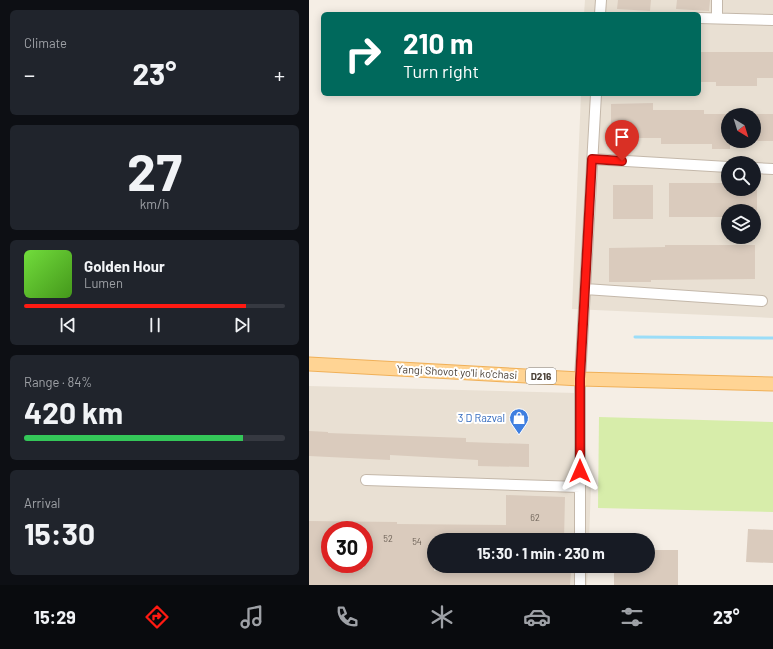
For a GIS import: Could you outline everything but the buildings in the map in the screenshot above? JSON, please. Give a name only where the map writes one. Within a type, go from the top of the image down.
[{"type":"main road","name":"Yangi Shovot yo'li ko'chasi","points":[[309,364],[580,379],[773,384]]},
{"type":"street","points":[[600,12],[601,0]]},
{"type":"street","points":[[717,0],[717,18]]},
{"type":"street","points":[[701,18],[773,20]]},
{"type":"street","points":[[580,533],[580,379],[596,96]]},
{"type":"street","points":[[592,159],[721,167]]},
{"type":"street","points":[[761,168],[773,169]]},
{"type":"street","points":[[585,289],[762,301]]},
{"type":"street","points":[[366,480],[580,487]]},
{"type":"street","points":[[580,573],[580,585]]},
{"type":"shaded area","points":[[585,0],[773,0],[773,318],[572,309],[581,96],[701,96],[701,12],[584,12]]},
{"type":"shaded area","points":[[309,386],[576,393],[576,484],[591,485],[589,533],[427,533],[427,573],[588,573],[587,585],[309,585]]},
{"type":"green space","points":[[599,417],[773,422],[773,512],[598,508]]},
{"type":"waterway","points":[[635,337],[773,338]]},
{"type":"place","name":"3 D Razval","points":[[519,435]]},
{"type":"route","points":[[580,471],[580,379],[592,159],[622,161]]}]
